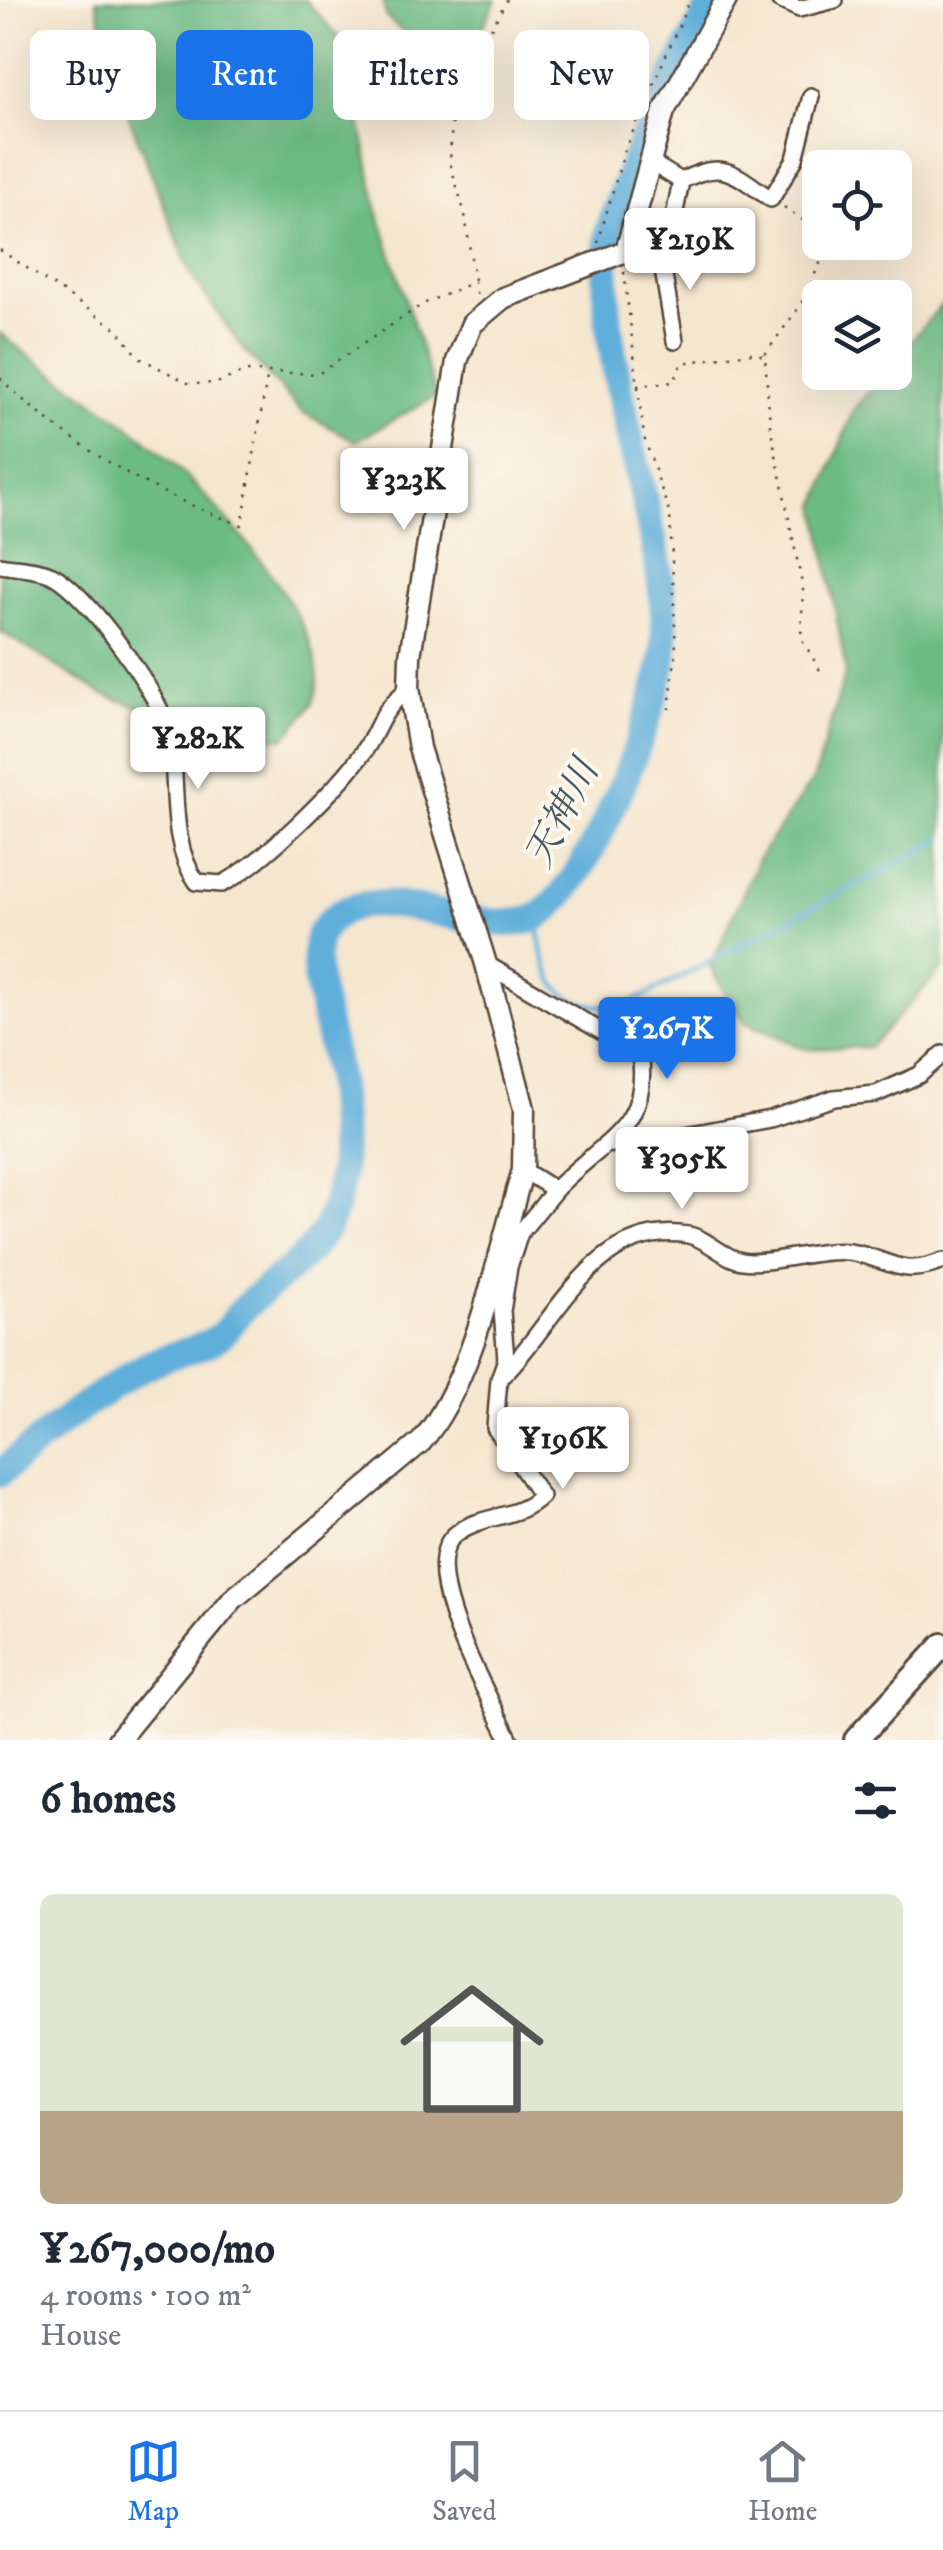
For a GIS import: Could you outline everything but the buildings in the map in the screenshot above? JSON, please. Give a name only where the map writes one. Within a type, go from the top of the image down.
[{"type":"main road","points":[[856,1740],[943,1645]]},
{"type":"street","points":[[623,253],[664,112],[682,72],[726,0]]},
{"type":"street","points":[[779,0],[799,9],[835,0]]},
{"type":"street","points":[[681,180],[706,167],[728,169],[771,199],[794,158],[811,96]]},
{"type":"street","points":[[650,162],[681,180]]},
{"type":"street","points":[[118,1740],[233,1599],[421,1442],[442,1418],[461,1377],[523,1170],[524,1109],[486,964],[420,748],[408,688],[457,360],[480,313],[503,298],[623,253],[660,252],[672,239],[681,180]]},
{"type":"street","points":[[660,252],[675,341]]},
{"type":"street","points":[[0,565],[52,575],[81,599],[149,692],[171,738],[183,852],[197,882],[222,884],[250,864],[361,756],[385,708],[408,688]]},
{"type":"street","points":[[486,964],[640,1054],[645,1084],[637,1106],[611,1144],[582,1160],[520,1234],[508,1266],[502,1310],[506,1359],[499,1380],[496,1428],[540,1496],[528,1510],[459,1530],[444,1545],[440,1568],[454,1619],[510,1740]]},
{"type":"street","points":[[611,1144],[628,1146],[770,1119],[834,1098],[876,1094],[919,1076],[943,1054]]},
{"type":"street","points":[[523,1170],[555,1190]]},
{"type":"street","points":[[499,1380],[553,1307],[615,1247],[646,1238],[690,1235],[743,1262],[848,1252],[902,1271],[943,1261]]},
{"type":"path","points":[[480,313],[466,214],[450,163],[452,115],[468,70],[507,0]]},
{"type":"path","points":[[594,263],[624,152],[690,0]]},
{"type":"path","points":[[771,199],[802,220]]},
{"type":"path","points":[[0,250],[116,328],[140,358],[190,384],[268,371],[318,374],[423,304],[474,282]]},
{"type":"path","points":[[623,253],[622,284],[648,456],[670,515],[676,651],[669,710]]},
{"type":"path","points":[[821,672],[800,638],[803,589],[770,426],[765,356],[800,306],[822,260]]},
{"type":"path","points":[[637,386],[674,382],[682,363],[749,353],[765,356]]},
{"type":"path","points":[[0,378],[90,450],[169,493],[242,524],[268,371]]},
{"type":"path","points":[[940,582],[943,570]]},
{"type":"green space","points":[[96,0],[305,0],[333,31],[333,120],[360,120],[378,212],[436,396],[356,441],[302,412],[243,349],[191,275],[130,120],[156,120],[156,30],[103,30]]},
{"type":"green space","points":[[383,0],[496,0],[482,30],[402,30],[386,17]]},
{"type":"green space","points":[[943,303],[943,968],[870,1047],[805,1049],[745,1022],[710,968],[759,857],[814,778],[846,671],[817,505],[854,409],[870,390],[912,390],[912,340]]},
{"type":"green space","points":[[0,333],[160,452],[208,499],[266,567],[308,640],[317,673],[313,702],[284,738],[226,738],[102,694],[0,631]]},
{"type":"waterway","name":"天神川","points":[[0,1473],[71,1415],[128,1376],[220,1336],[245,1307],[305,1255],[324,1231],[340,1185],[342,1151],[336,1067],[316,963],[321,932],[339,914],[362,905],[388,904],[505,923],[530,920],[551,906],[573,880],[614,803],[647,719],[663,658],[665,633],[656,553],[611,343],[606,289],[608,237],[642,141],[714,0]]},
{"type":"waterway","points":[[537,918],[544,959],[558,988],[584,1003],[627,1005],[943,839]]}]
